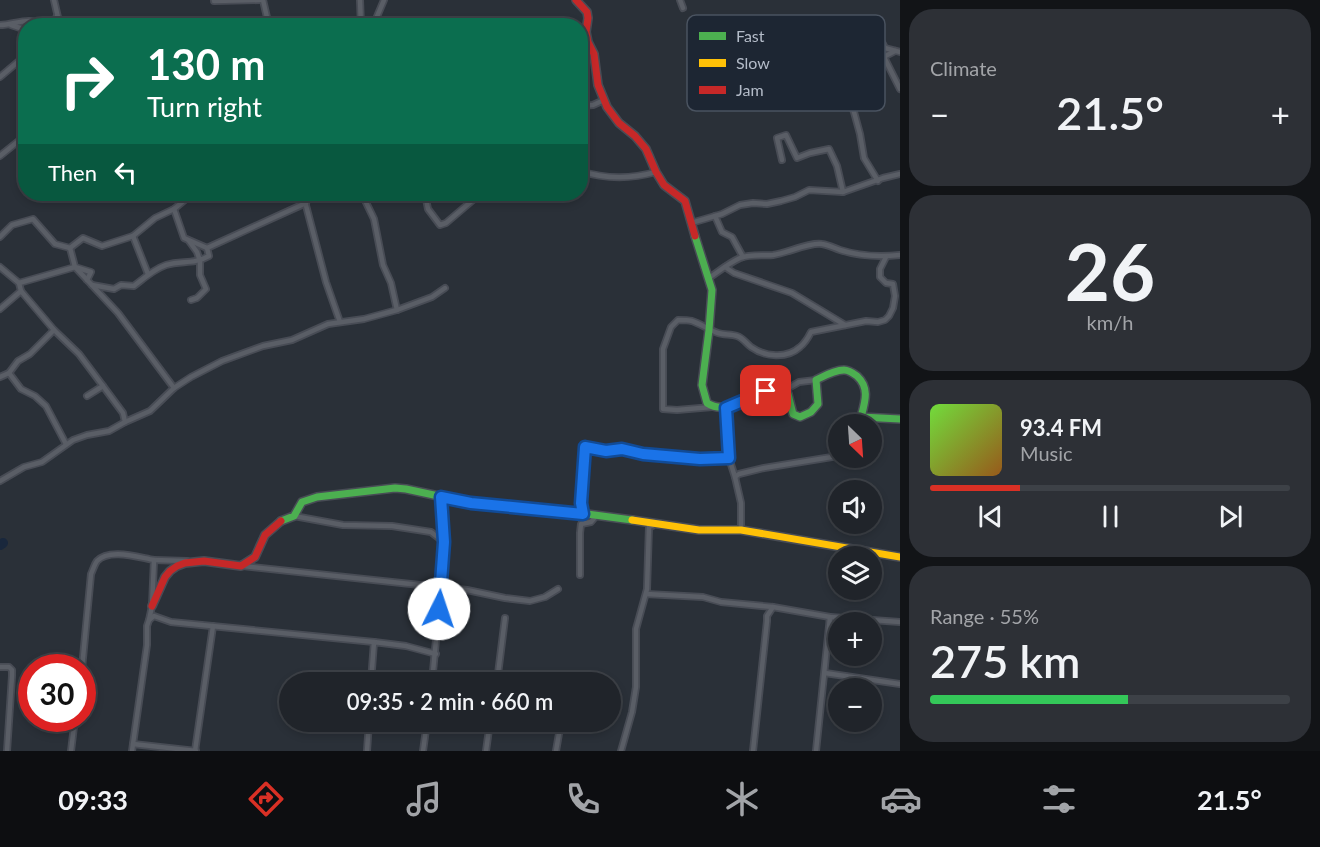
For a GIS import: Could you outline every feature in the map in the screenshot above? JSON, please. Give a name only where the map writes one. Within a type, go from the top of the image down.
[{"type":"street","points":[[54,0],[57,16]]},
{"type":"street","points":[[214,0],[262,0],[266,18]]},
{"type":"street","points":[[360,0],[360,18]]},
{"type":"street","points":[[376,18],[384,0]]},
{"type":"street","points":[[576,0],[587,12],[588,18]]},
{"type":"street","points":[[680,0],[683,8]]},
{"type":"street","points":[[0,25],[18,24]]},
{"type":"street","points":[[11,25],[18,27]]},
{"type":"street","points":[[588,42],[594,54],[598,85],[603,100],[619,123],[646,149],[664,185],[685,201],[712,290],[702,385],[707,403],[713,407]]},
{"type":"street","points":[[885,59],[900,89]]},
{"type":"street","points":[[0,77],[18,62]]},
{"type":"street","points":[[588,105],[603,100]]},
{"type":"street","points":[[854,111],[864,158],[878,180]]},
{"type":"street","points":[[782,160],[777,138],[786,135],[797,158],[829,149],[837,166],[843,192]]},
{"type":"street","points":[[0,156],[18,141]]},
{"type":"street","points":[[588,172],[639,177],[656,172]]},
{"type":"street","points":[[691,224],[740,205],[781,201],[809,190],[843,192],[900,174]]},
{"type":"street","points":[[70,248],[83,238],[102,246],[133,236],[155,218],[174,209],[184,201]]},
{"type":"street","points":[[365,201],[374,219],[383,265],[391,283],[397,310]]},
{"type":"street","points":[[426,201],[428,209],[440,225],[446,223],[472,201]]},
{"type":"street","points":[[174,209],[184,238],[207,248],[306,203],[326,282],[340,322]]},
{"type":"street","points":[[715,216],[722,232],[732,237],[743,257]]},
{"type":"street","points":[[0,237],[12,225],[33,219],[55,244],[70,248]]},
{"type":"street","points":[[133,236],[148,274]]},
{"type":"street","points":[[188,239],[197,252],[200,261],[200,275],[206,289],[197,298],[191,300]]},
{"type":"street","points":[[708,279],[743,257],[789,252],[816,243],[855,254],[886,257],[900,255]]},
{"type":"street","points":[[70,248],[75,267],[118,313],[174,388]]},
{"type":"street","points":[[92,285],[114,289],[121,285],[134,286],[148,274],[166,265],[200,261],[209,256],[207,248]]},
{"type":"street","points":[[863,414],[866,390],[857,376],[844,370],[816,380],[799,382],[785,390],[766,391],[726,408],[663,409],[663,349],[671,327],[678,320],[693,321],[720,334],[734,335],[742,338],[750,347],[759,352],[781,356],[798,350],[806,342],[811,332],[866,321],[885,320],[893,308],[895,296],[893,284],[886,283],[880,277],[880,269],[886,257]]},
{"type":"street","points":[[0,267],[19,284],[21,291],[54,330],[79,354],[123,413],[125,422]]},
{"type":"street","points":[[19,284],[75,267],[91,272],[87,280]]},
{"type":"street","points":[[725,267],[734,273],[792,293],[845,325]]},
{"type":"street","points":[[0,481],[24,467],[42,462],[66,444],[87,435],[109,431],[150,411],[174,388],[222,361],[263,346],[292,340],[328,324],[364,319],[397,310],[425,300],[445,288]]},
{"type":"street","points":[[0,309],[21,291]]},
{"type":"street","points":[[0,377],[30,354],[54,330]]},
{"type":"street","points":[[9,372],[21,389],[35,396],[46,406],[66,444]]},
{"type":"street","points":[[785,390],[793,414],[800,417],[805,416],[816,408],[819,401],[816,380]]},
{"type":"street","points":[[87,396],[103,386]]},
{"type":"street","points":[[726,408],[729,458],[741,503],[741,530]]},
{"type":"street","points":[[882,420],[900,419]]},
{"type":"street","points":[[583,514],[581,503],[585,447],[606,451],[622,449],[643,454],[700,459],[729,458]]},
{"type":"street","points":[[735,477],[764,468],[828,458]]},
{"type":"street","points":[[294,516],[302,502],[317,496],[395,488],[471,503],[583,514],[699,530]]},
{"type":"street","points":[[433,672],[444,542],[441,497]]},
{"type":"street","points":[[241,566],[255,557],[265,535],[281,521],[294,516],[343,525],[392,526],[431,532],[444,542]]},
{"type":"street","points":[[580,575],[581,524],[591,522],[596,516]]},
{"type":"street","points":[[621,751],[632,712],[636,687],[636,629],[646,594],[649,526],[699,530],[741,530],[900,557]]},
{"type":"street","points":[[83,654],[91,574],[96,562],[111,554],[153,560],[221,563],[441,587],[530,601],[545,597],[558,589]]},
{"type":"street","points":[[132,751],[147,645],[147,626],[152,606],[153,560]]},
{"type":"street","points":[[152,606],[169,572],[193,562]]},
{"type":"street","points":[[646,594],[703,597],[721,602],[773,607],[828,617]]},
{"type":"street","points":[[758,605],[767,616]]},
{"type":"street","points":[[753,751],[767,616],[773,607]]},
{"type":"street","points":[[150,620],[154,616],[171,622],[374,642],[406,646],[436,654]]},
{"type":"street","points":[[497,672],[505,618]]},
{"type":"street","points":[[882,621],[900,622]]},
{"type":"street","points":[[133,744],[196,751],[213,626]]},
{"type":"street","points":[[816,751],[828,639]]},
{"type":"street","points":[[372,672],[374,642]]},
{"type":"street","points":[[0,667],[9,667],[12,670],[7,751]]},
{"type":"street","points":[[825,673],[900,684]]},
{"type":"street","points":[[71,751],[73,732]]},
{"type":"street","points":[[367,751],[368,732]]},
{"type":"street","points":[[423,751],[426,732]]},
{"type":"street","points":[[486,751],[489,732]]},
{"type":"street","points":[[556,751],[559,732]]},
{"type":"traffic: fast","points":[[695,236],[712,290],[702,385],[707,403],[716,407],[726,407],[765,392],[785,390],[793,414],[800,417],[811,412],[818,404],[816,380],[833,372],[846,370],[857,376],[864,385],[864,406],[861,417],[900,419]]},
{"type":"traffic: fast","points":[[281,521],[294,516],[302,502],[317,497],[395,488],[471,503],[632,520]]},
{"type":"traffic: slow","points":[[632,520],[699,530],[741,530],[900,557]]},
{"type":"traffic: jam","points":[[576,0],[587,12],[588,18]]},
{"type":"traffic: jam","points":[[588,42],[594,54],[598,85],[607,107],[619,123],[646,149],[664,185],[685,201],[695,236]]},
{"type":"traffic: jam","points":[[152,606],[165,577],[177,566],[204,561],[241,566],[255,557],[265,535],[281,521]]},
{"type":"route","points":[[439,609],[444,542],[441,497],[471,503],[583,514],[581,503],[585,447],[606,451],[622,449],[643,454],[700,459],[729,458],[726,408],[766,391]]}]
